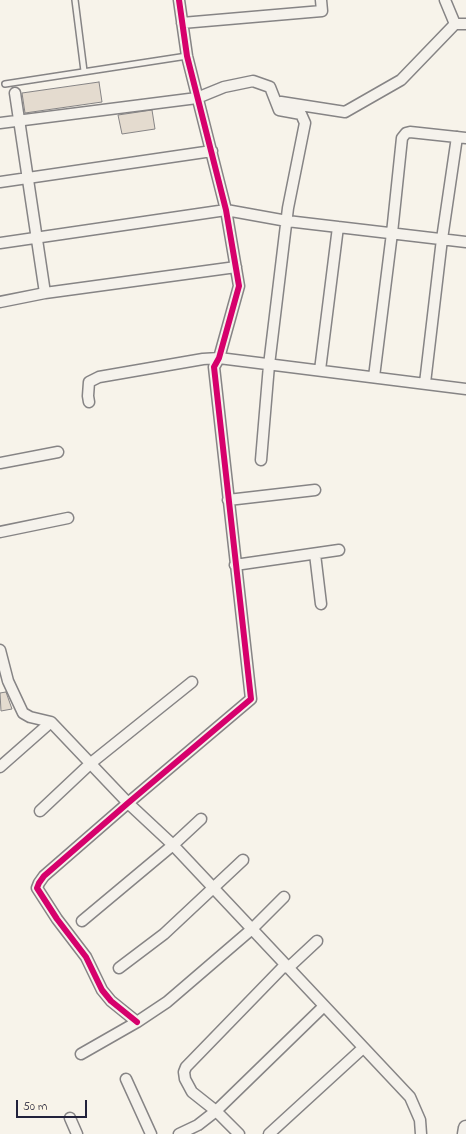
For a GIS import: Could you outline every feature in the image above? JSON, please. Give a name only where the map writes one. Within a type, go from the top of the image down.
[{"type":"main road","points":[[465,1134],[466,1128]]},
{"type":"street","points":[[137,1022],[111,1001],[102,990],[86,957],[57,919],[38,888],[39,883],[44,876],[251,699],[214,367],[219,358],[239,286],[226,210],[187,56],[179,0]]},
{"type":"street","points":[[182,23],[322,11],[322,0]]},
{"type":"street","points":[[445,0],[455,24]]},
{"type":"street","points":[[279,110],[281,102],[345,112],[400,80],[455,24],[466,24]]},
{"type":"street","points":[[0,123],[197,98],[224,87],[253,81],[270,87],[279,110]]},
{"type":"street","points":[[14,88],[45,293]]},
{"type":"street","points":[[261,460],[269,365],[287,221],[305,123],[301,114],[279,110]]},
{"type":"street","points":[[374,377],[402,138],[406,133],[410,132],[461,138],[442,239],[425,383]]},
{"type":"street","points":[[0,182],[212,151]]},
{"type":"street","points":[[0,243],[226,210],[287,221],[466,242]]},
{"type":"street","points":[[320,370],[338,227]]},
{"type":"street","points":[[0,302],[45,293],[236,267]]},
{"type":"street","points":[[89,402],[89,382],[99,377],[203,359],[219,358],[466,388]]},
{"type":"street","points":[[0,463],[58,452]]},
{"type":"street","points":[[228,500],[314,490]]},
{"type":"street","points":[[0,532],[68,518]]},
{"type":"street","points":[[235,565],[339,550]]},
{"type":"street","points":[[315,554],[321,604]]},
{"type":"street","points":[[0,650],[4,683],[23,713],[30,718],[51,722],[128,803],[173,845],[410,1097],[420,1120],[421,1134]]},
{"type":"street","points":[[40,811],[91,763],[192,682]]},
{"type":"street","points":[[0,767],[51,722]]},
{"type":"street","points":[[82,921],[173,845],[201,819]]},
{"type":"street","points":[[119,968],[164,934],[243,860]]},
{"type":"street","points":[[81,1054],[137,1022],[167,1002],[252,930],[284,897]]},
{"type":"street","points":[[239,1134],[216,1111],[192,1092],[184,1079],[186,1066],[287,967],[317,941]]},
{"type":"street","points":[[178,1134],[198,1125],[216,1111],[324,1006]]},
{"type":"street","points":[[270,1134],[363,1048]]},
{"type":"street","points":[[126,1079],[151,1134]]},
{"type":"street","points":[[70,1118],[77,1134]]},
{"type":"lane","points":[[76,0],[84,71]]},
{"type":"lane","points":[[5,84],[14,88],[84,71],[187,56]]},
{"type":"building","points":[[99,82],[102,102],[25,113],[22,93]]},
{"type":"building","points":[[152,110],[155,129],[122,134],[118,115]]},
{"type":"building","points":[[6,692],[12,709],[1,711],[0,693]]},
{"type":"cycle path","points":[[137,1022],[111,1001],[102,990],[86,957],[57,919],[37,888],[44,876],[251,699],[214,367],[219,358],[239,286],[226,210],[187,56],[179,0]]}]
